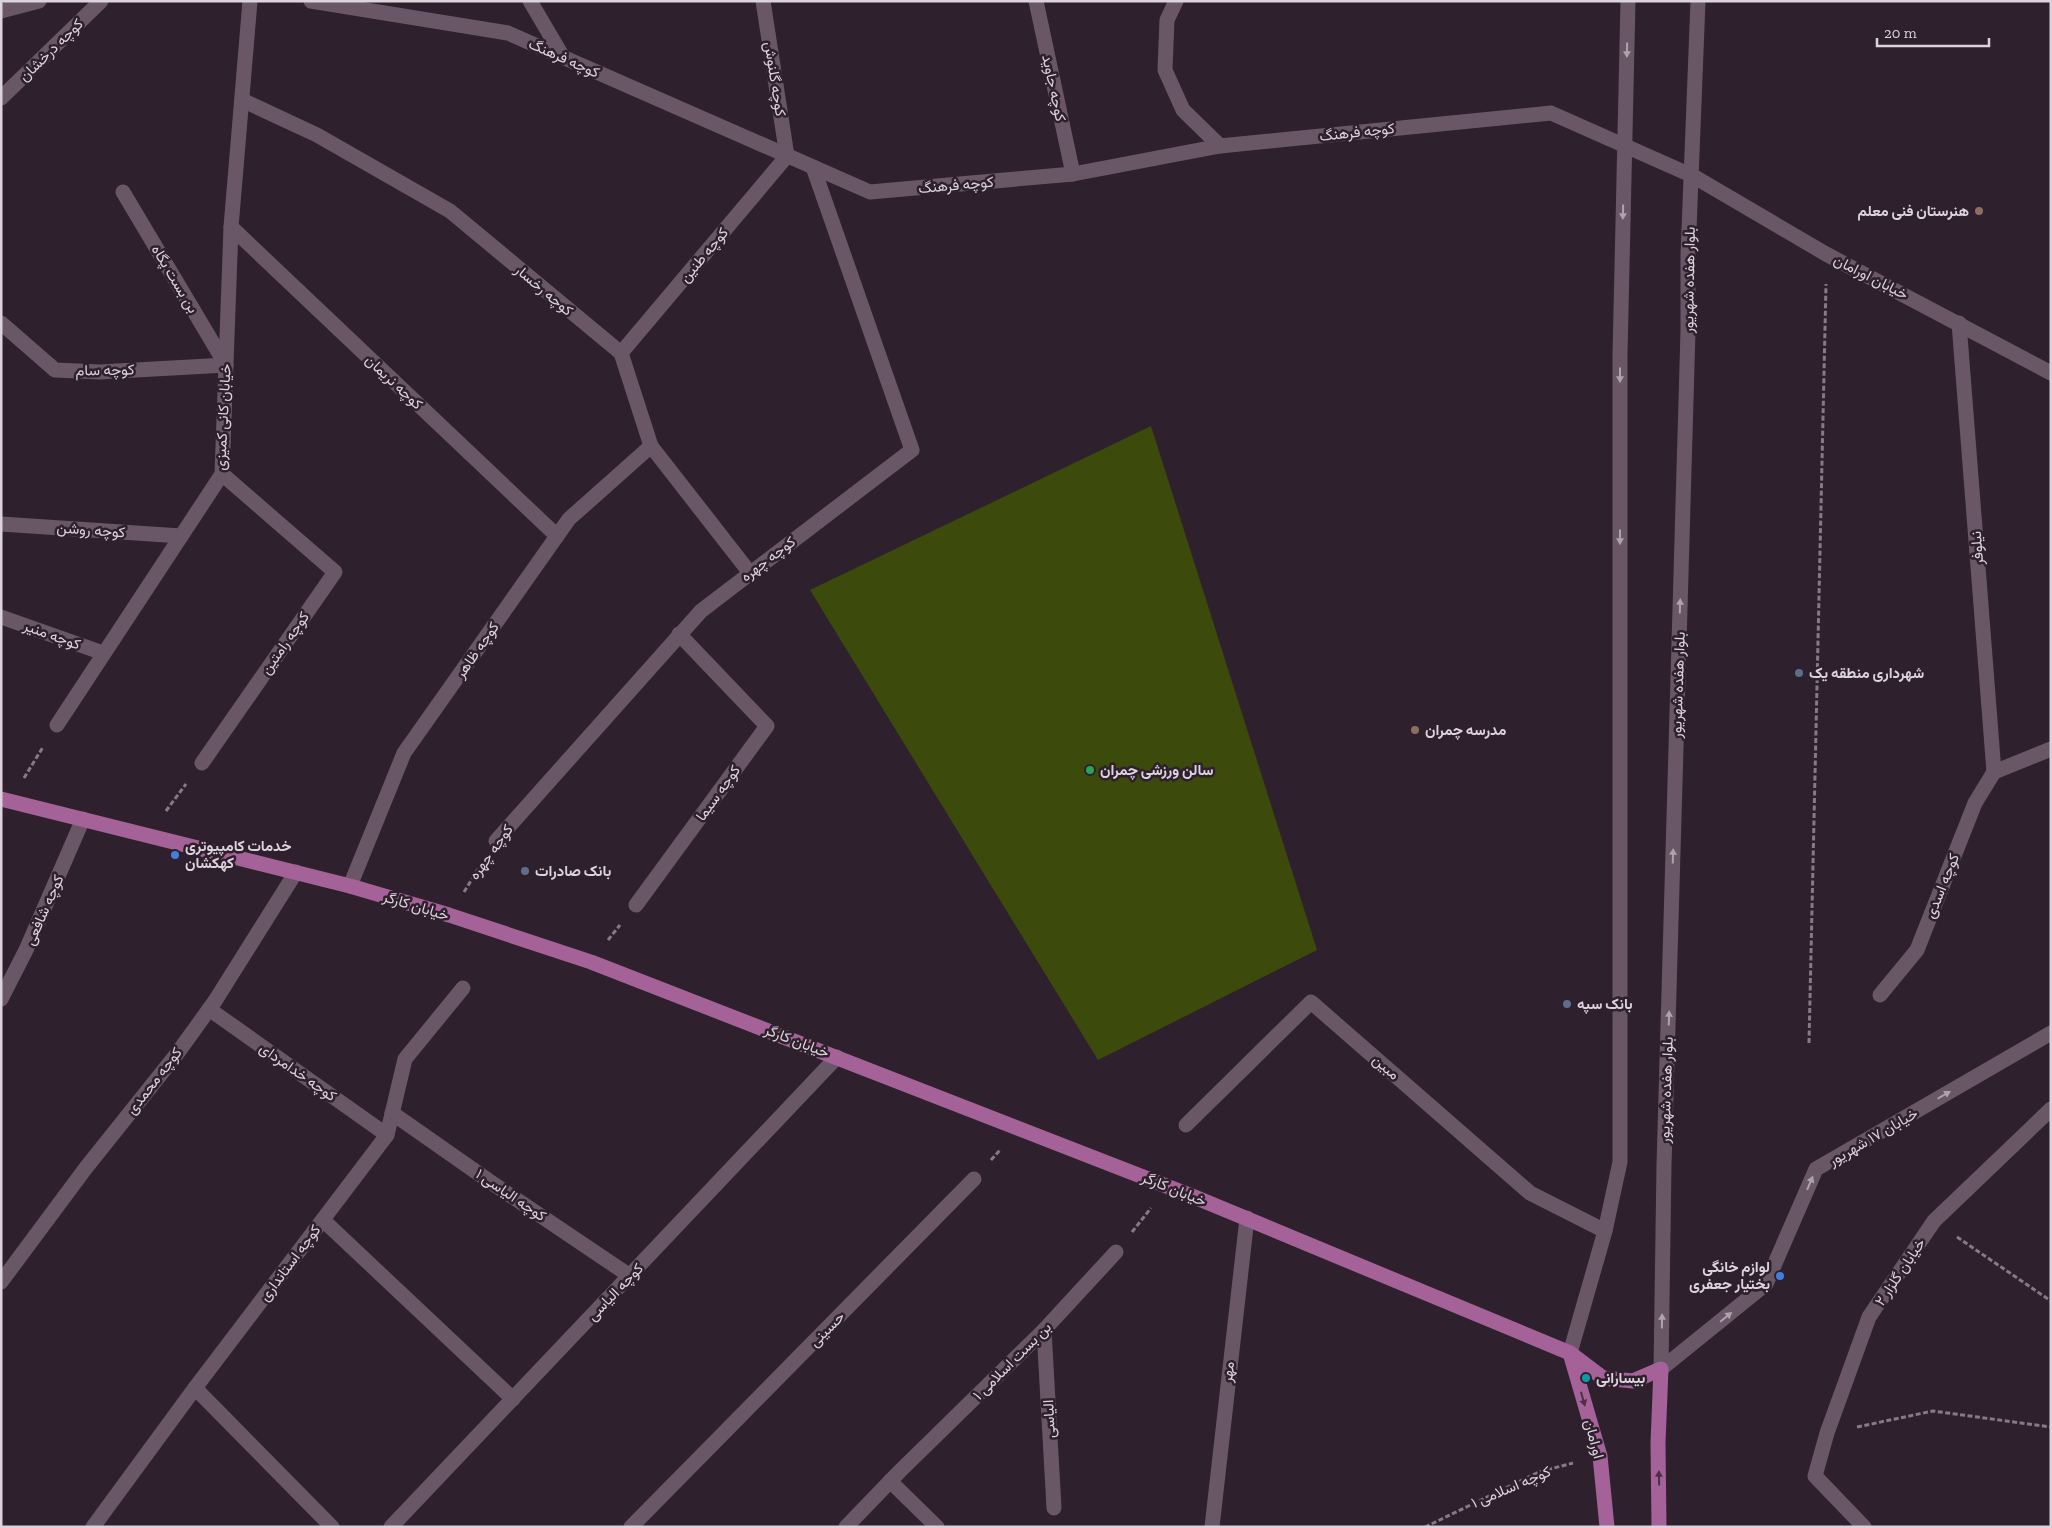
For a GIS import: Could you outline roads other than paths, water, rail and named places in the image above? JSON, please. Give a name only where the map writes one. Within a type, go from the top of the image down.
[{"type":"main road","name":"خیابان کارگر","points":[[5,800],[148,836],[294,876],[350,886],[449,915],[591,962],[1247,1218],[1570,1353],[1603,1378],[1633,1381],[1661,1370]]},
{"type":"main road","name":"اورامان","points":[[1570,1353],[1600,1456],[1607,1527]]},
{"type":"main road","points":[[1659,1527],[1658,1443],[1661,1370]]},
{"type":"street","points":[[1,11],[39,1]]},
{"type":"street","name":"کوچه درخشان","points":[[1,98],[101,1]]},
{"type":"street","name":"خیابان کانی کمیزی","points":[[57,725],[222,474],[231,228],[250,1]]},
{"type":"street","name":"کوچه فرهنگ","points":[[311,1],[508,33],[870,192],[1073,174],[1220,146],[1551,112],[1693,176]]},
{"type":"street","points":[[530,1],[563,57]]},
{"type":"street","name":"کوچه گلنوش","points":[[763,1],[787,156]]},
{"type":"street","points":[[1176,1],[1167,20],[1165,70],[1183,110],[1220,146]]},
{"type":"street","points":[[1570,1353],[1605,1231],[1620,1162],[1620,355],[1628,1]]},
{"type":"street","name":"بلوار هفده شهریور","points":[[1661,1370],[1664,1155],[1688,331],[1688,255],[1693,176],[1698,1]]},
{"type":"street","name":"کوچه جاوید","points":[[1039,3],[1073,174]]},
{"type":"street","name":"کوچه رخسار","points":[[242,100],[317,135],[450,211],[621,353]]},
{"type":"street","name":"کوچه طنین","points":[[621,353],[787,156]]},
{"type":"street","name":"کوچه چهره","points":[[496,841],[701,611],[912,450],[813,167]]},
{"type":"street","name":"خیابان اورامان","points":[[1693,176],[1826,254],[2051,373]]},
{"type":"street","name":"بن بست پگاه","points":[[123,192],[226,366]]},
{"type":"street","name":"کوچه نریمان","points":[[231,228],[557,536]]},
{"type":"street","name":"کوچه سام","points":[[1,323],[55,370],[100,372],[226,366]]},
{"type":"street","name":"نیلوفر","points":[[1959,323],[1994,772]]},
{"type":"street","points":[[621,353],[651,446],[750,573]]},
{"type":"street","name":"کوچه ظاهر","points":[[350,886],[404,753],[569,519],[651,446]]},
{"type":"street","name":"کوچه رامتین","points":[[202,762],[335,572],[222,474]]},
{"type":"street","name":"کوچه روشن","points":[[1,524],[181,536]]},
{"type":"street","name":"کوچه منیر","points":[[1,617],[103,653]]},
{"type":"street","name":"کوچه سیما","points":[[636,905],[767,726],[679,634]]},
{"type":"street","points":[[1994,772],[2050,748]]},
{"type":"street","name":"کوچه اسدی","points":[[1880,995],[1917,950],[1975,803],[1994,772]]},
{"type":"street","name":"کوچه شافعی","points":[[1,999],[26,950],[83,819]]},
{"type":"street","name":"کوچه محمدی","points":[[1,1282],[85,1169],[176,1055],[209,1009],[294,876]]},
{"type":"street","name":"کوچه استانداری","points":[[92,1527],[387,1135],[405,1060],[463,988]]},
{"type":"street","name":"مبین","points":[[1186,1125],[1310,1002],[1530,1193],[1605,1231]]},
{"type":"street","name":"کوچه خدامردای","points":[[209,1009],[387,1135]]},
{"type":"street","name":"خیابان ۱۷ شهریور","points":[[1661,1370],[1766,1284],[1816,1169],[2051,1033]]},
{"type":"street","name":"کوچه الیاسی","points":[[391,1527],[837,1057]]},
{"type":"street","name":"خیابان گلزار ۲","points":[[1864,1527],[1815,1476],[1827,1434],[1869,1317],[1934,1221],[2051,1109]]},
{"type":"street","name":"کوچه الیاسی ۱","points":[[392,1113],[492,1184],[630,1276]]},
{"type":"street","name":"حسینی","points":[[631,1527],[974,1179]]},
{"type":"street","name":"مهر","points":[[1212,1527],[1247,1218]]},
{"type":"street","points":[[322,1220],[513,1399]]},
{"type":"street","name":"بن بست اسلامی ۱","points":[[846,1527],[890,1481],[1044,1330],[1116,1252]]},
{"type":"street","name":"الیاسی","points":[[1044,1330],[1054,1508]]},
{"type":"street","points":[[195,1388],[332,1527]]},
{"type":"street","points":[[890,1481],[937,1527]]},
{"type":"place","name":"هنرستان فنی معلم","points":[[1979,211]]},
{"type":"place","name":"شهرداری منطقه یک","points":[[1799,673]]},
{"type":"place","name":"مدرسه چمران","points":[[1415,730]]},
{"type":"place","name":"سالن ورزشی چمران","points":[[1090,770]]},
{"type":"place","name":"خدمات کامپیوتری کهکشان","points":[[175,855]]},
{"type":"place","name":"بانک صادرات","points":[[525,871]]},
{"type":"place","name":"بانک سپه","points":[[1567,1004]]},
{"type":"place","name":"لوازم خانگی بختیار جعفری","points":[[1780,1276]]},
{"type":"place","name":"بیسارانی","points":[[1586,1378]]}]
